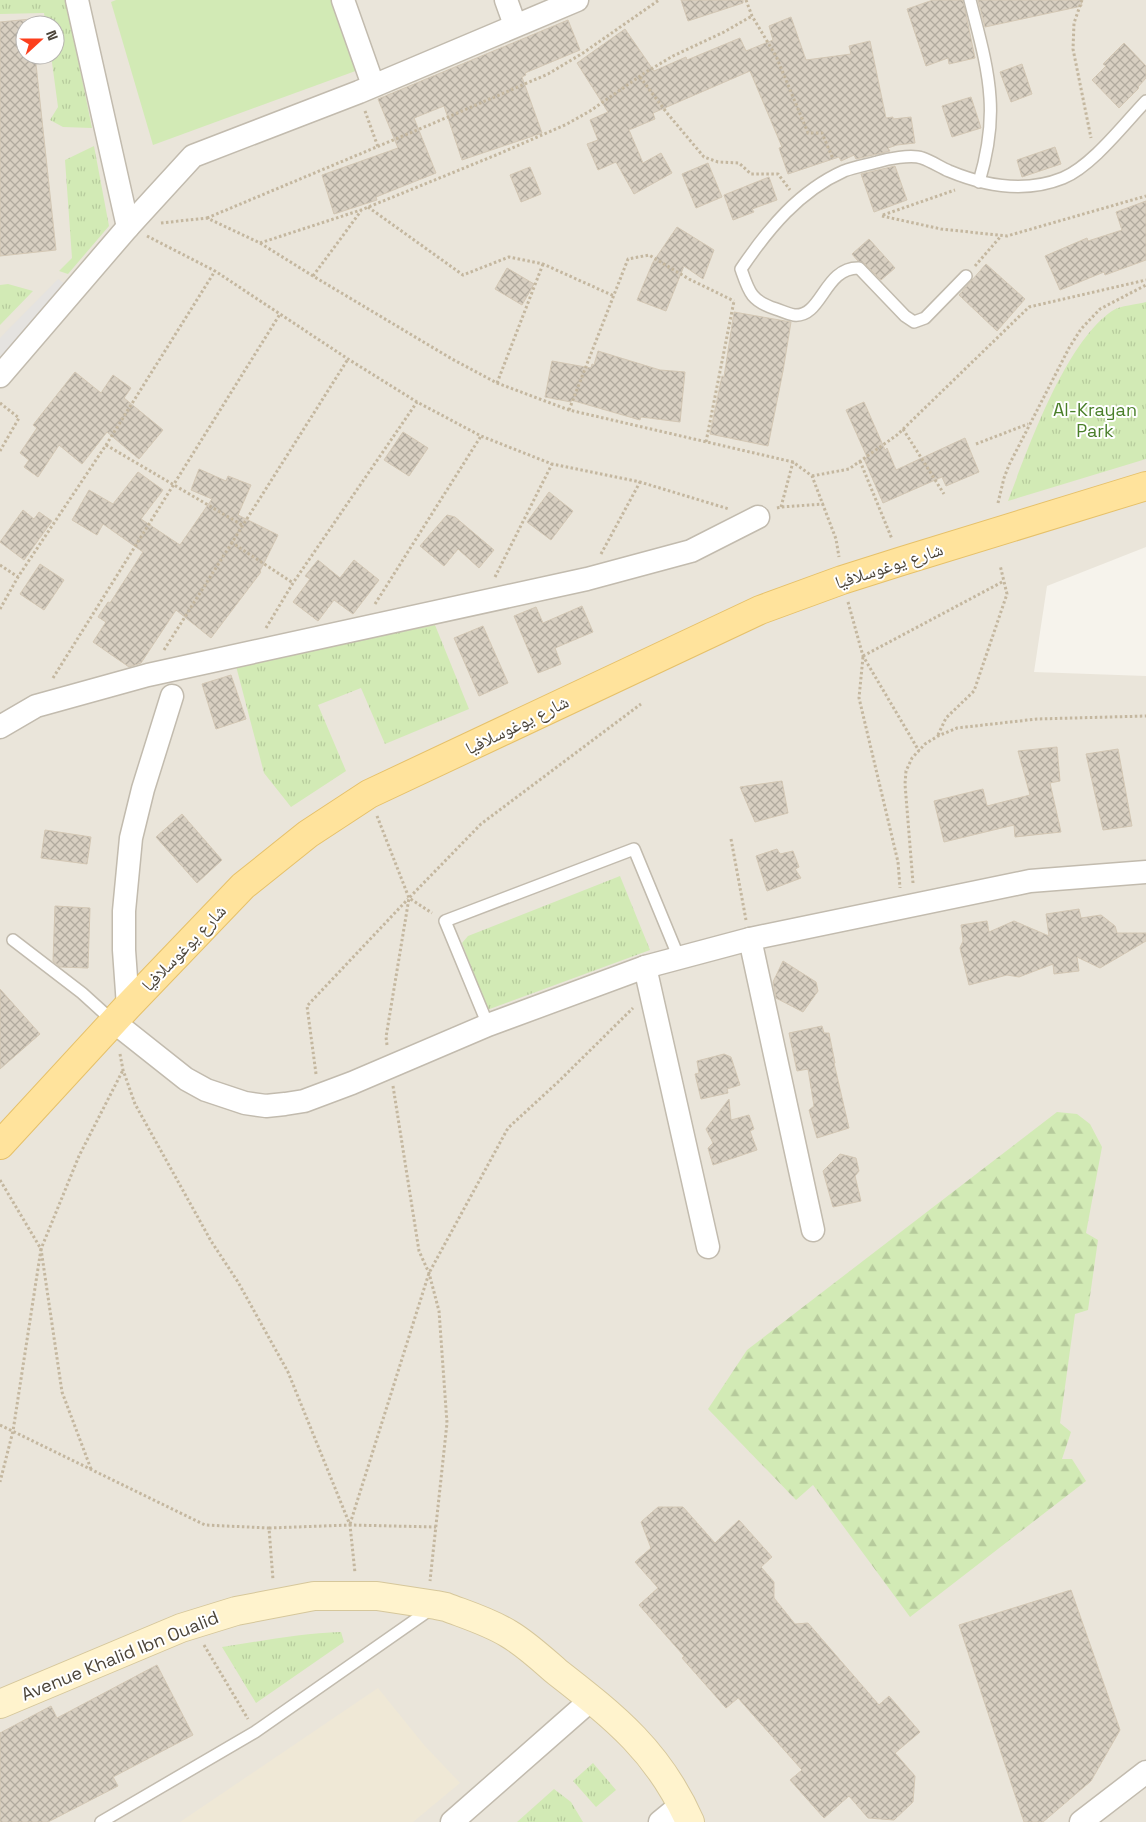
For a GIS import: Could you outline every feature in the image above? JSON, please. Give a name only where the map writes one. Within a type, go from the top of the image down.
[{"type":"main road","name":"شارع يوغوسلافيا","points":[[0,1145],[243,886],[308,834],[369,794],[760,610],[842,580],[1146,486]]},
{"type":"main road","name":"Avenue Khalid Ibn Oualid","points":[[0,1704],[193,1625],[236,1610],[314,1596],[377,1596],[432,1604],[446,1607],[510,1634],[592,1699],[628,1730],[656,1762],[686,1813]]},
{"type":"street","points":[[343,0],[366,89]]},
{"type":"street","points":[[506,0],[515,25]]},
{"type":"street","points":[[0,376],[128,227],[193,156],[366,89],[577,0]]},
{"type":"street","points":[[83,2],[128,227]]},
{"type":"street","points":[[0,726],[36,706],[148,675],[588,578],[691,551],[758,517]]},
{"type":"street","points":[[172,696],[143,789],[131,838],[124,911],[121,1014],[186,1080],[206,1090],[244,1103],[266,1106],[304,1101],[488,1025],[644,967],[750,939],[1030,881],[1146,872]]},
{"type":"street","points":[[750,939],[813,1230]]},
{"type":"street","points":[[644,967],[708,1247]]},
{"type":"street","points":[[452,1822],[592,1699]]},
{"type":"street","points":[[1081,1822],[1146,1772]]},
{"type":"street","points":[[660,1822],[686,1813]]},
{"type":"lane","points":[[970,0],[990,98],[989,134],[985,161],[979,182]]},
{"type":"lane","points":[[966,276],[925,318],[914,322],[904,316],[859,268],[849,268],[839,273],[811,309],[795,315],[761,304],[748,290],[741,268],[764,236],[803,195],[840,173],[885,160],[920,157],[949,171],[979,182],[1012,187],[1035,186],[1063,178],[1073,172],[1095,155],[1146,101]]},
{"type":"lane","points":[[488,1025],[445,921],[634,849],[679,958]]},
{"type":"lane","points":[[13,940],[82,994],[121,1014]]},
{"type":"lane","points":[[101,1822],[255,1732],[432,1604]]},
{"type":"path","points":[[128,227],[207,218],[378,147],[548,74],[583,53],[659,0]]},
{"type":"path","points":[[746,0],[752,16],[776,56],[808,133],[822,133],[840,173]]},
{"type":"path","points":[[1082,0],[1074,23],[1073,49],[1095,155]]},
{"type":"path","points":[[260,242],[361,210],[496,155],[579,118],[646,72],[673,56],[724,32],[752,16]]},
{"type":"path","points":[[640,77],[704,157],[718,162],[739,163],[751,174],[778,174],[798,200]]},
{"type":"path","points":[[366,89],[378,147]]},
{"type":"path","points":[[979,182],[882,216],[941,229],[1001,236],[1016,234],[1146,196]]},
{"type":"path","points":[[368,207],[463,275],[509,257],[543,264],[614,296]]},
{"type":"path","points":[[313,276],[361,210]]},
{"type":"path","points":[[207,218],[260,242],[452,359],[497,383],[569,410],[793,462],[812,476],[836,539],[842,580],[863,656],[919,751]]},
{"type":"path","points":[[128,227],[215,271],[417,402],[481,436],[552,464],[640,482],[758,517]]},
{"type":"path","points":[[966,276],[1001,236]]},
{"type":"path","points":[[569,410],[628,259],[649,255],[689,279],[734,301]]},
{"type":"path","points":[[497,383],[543,264]]},
{"type":"path","points":[[706,442],[741,268]]},
{"type":"path","points":[[0,609],[18,576],[106,445],[215,271]]},
{"type":"path","points":[[812,476],[850,469],[903,429],[1029,307],[1146,280]]},
{"type":"path","points":[[998,503],[1004,478],[1028,424],[1068,348],[1089,319],[1100,310],[1146,285]]},
{"type":"path","points":[[36,706],[280,314]]},
{"type":"path","points":[[148,675],[348,359]]},
{"type":"path","points":[[252,652],[293,584],[417,402]]},
{"type":"path","points":[[0,403],[19,418],[0,451]]},
{"type":"path","points":[[976,444],[1028,424]]},
{"type":"path","points":[[903,429],[944,494]]},
{"type":"path","points":[[360,628],[481,436]]},
{"type":"path","points":[[106,445],[242,525]]},
{"type":"path","points":[[860,461],[902,561]]},
{"type":"path","points":[[793,462],[780,506],[824,504]]},
{"type":"path","points":[[484,600],[552,464]]},
{"type":"path","points":[[588,578],[640,482]]},
{"type":"path","points":[[231,542],[293,584]]},
{"type":"path","points":[[0,565],[18,576]]},
{"type":"path","points":[[938,736],[946,718],[974,690],[1007,594],[1000,565]]},
{"type":"path","points":[[863,656],[1004,581]]},
{"type":"path","points":[[863,656],[859,698],[908,905]]},
{"type":"path","points":[[319,1095],[307,1006],[481,824],[641,704]]},
{"type":"path","points":[[908,905],[906,771],[912,758],[925,744],[957,728],[1037,719],[1146,716]]},
{"type":"path","points":[[369,794],[409,898],[386,1037],[419,1251],[429,1273],[439,1311],[447,1423],[436,1526],[432,1604]]},
{"type":"path","points":[[731,839],[750,939]]},
{"type":"path","points":[[409,898],[445,921]]},
{"type":"path","points":[[350,1525],[429,1273],[508,1128],[558,1082],[649,992]]},
{"type":"path","points":[[121,1014],[123,1070],[135,1104],[211,1241],[238,1282],[288,1372],[350,1525],[358,1596]]},
{"type":"path","points":[[0,1482],[13,1431],[41,1249],[78,1156],[123,1070]]},
{"type":"path","points":[[0,1180],[41,1249],[62,1392],[91,1469]]},
{"type":"path","points":[[0,1425],[206,1525],[269,1528],[350,1525],[436,1526]]},
{"type":"path","points":[[269,1528],[274,1604]]},
{"type":"path","points":[[193,1625],[255,1732]]},
{"type":"shaded area","points":[[0,0],[1146,0],[1146,547],[1047,586],[1034,672],[1146,676],[1146,1822],[0,1822]]},
{"type":"shaded area","points":[[58,279],[81,296],[0,359],[0,338]]},
{"type":"shaded area","points":[[378,1688],[424,1745],[460,1783],[413,1822],[180,1822]]},
{"type":"green space","points":[[0,0],[66,0],[92,128],[63,127],[50,120],[58,107],[52,65],[65,65],[65,15],[44,15],[44,13],[0,14]]},
{"type":"green space","points":[[116,0],[339,0],[361,69],[153,145],[111,2]]},
{"type":"green space","points":[[94,146],[109,226],[68,274],[59,271],[72,258],[65,160]]},
{"type":"green space","points":[[8,284],[33,291],[0,325],[0,285]]},
{"type":"green space","name":"Al-Krayan Park","points":[[1146,302],[1146,459],[1008,501],[1037,426],[1064,371],[1079,347],[1095,326],[1112,311],[1124,306]]},
{"type":"green space","points":[[435,625],[469,709],[385,744],[361,688],[318,705],[346,771],[291,807],[264,773],[236,666]]},
{"type":"green space","points":[[620,876],[650,950],[487,1010],[462,943],[468,936]]},
{"type":"green space","points":[[1057,1112],[1077,1114],[1090,1124],[1102,1147],[1086,1233],[1098,1240],[1088,1310],[1075,1314],[1060,1423],[1071,1432],[1062,1459],[1072,1459],[1086,1481],[910,1617],[813,1485],[796,1500],[708,1409],[747,1350]]},
{"type":"green space","points":[[341,1632],[344,1642],[256,1703],[222,1647],[296,1636]]},
{"type":"green space","points":[[593,1763],[616,1790],[596,1807],[573,1781]]},
{"type":"green space","points":[[554,1789],[571,1802],[583,1822],[517,1822]]},
{"type":"building","points":[[681,0],[743,0],[743,3],[688,21]]},
{"type":"building","points":[[933,0],[963,0],[975,58],[949,64],[948,58],[926,66],[907,9]]},
{"type":"building","points":[[978,0],[1081,0],[1082,6],[985,27]]},
{"type":"building","points":[[791,17],[806,60],[851,54],[849,46],[870,41],[886,118],[911,117],[915,143],[897,145],[888,148],[890,151],[856,159],[854,155],[841,161],[839,157],[788,174],[779,148],[782,147],[750,71],[653,113],[655,119],[629,130],[643,163],[661,153],[672,173],[634,194],[616,162],[598,170],[587,144],[598,140],[590,120],[608,112],[577,63],[625,29],[654,71],[686,57],[687,60],[740,38],[746,51],[773,40],[769,26]]},
{"type":"building","points":[[568,20],[580,50],[525,73],[526,75],[522,77],[542,133],[462,160],[444,106],[414,118],[436,173],[376,197],[377,200],[334,214],[322,175],[398,148],[378,99]]},
{"type":"building","points":[[15,21],[15,65],[36,65],[56,250],[0,256],[0,22]]},
{"type":"building","points":[[1124,43],[1146,66],[1146,78],[1119,108],[1092,80],[1106,66],[1103,64]]},
{"type":"building","points":[[1022,64],[1032,94],[1011,102],[1000,72]]},
{"type":"building","points":[[971,97],[981,128],[952,137],[942,106]]},
{"type":"building","points":[[1055,147],[1061,164],[1022,177],[1017,160]]},
{"type":"building","points":[[708,163],[722,197],[696,208],[682,174]]},
{"type":"building","points":[[895,166],[907,200],[874,212],[861,174]]},
{"type":"building","points":[[530,167],[541,194],[521,202],[510,175]]},
{"type":"building","points":[[769,177],[777,200],[752,209],[754,212],[733,220],[724,195]]},
{"type":"building","points":[[1146,201],[1146,260],[1105,275],[1104,272],[1060,290],[1045,256],[1087,238],[1088,241],[1122,230],[1116,212]]},
{"type":"building","points":[[677,227],[714,250],[703,279],[684,266],[666,311],[637,300],[653,262]]},
{"type":"building","points":[[869,239],[895,268],[881,280],[852,254]]},
{"type":"building","points":[[986,264],[1025,299],[997,331],[959,295]]},
{"type":"building","points":[[507,268],[534,284],[522,305],[495,289]]},
{"type":"building","points":[[734,312],[791,322],[768,446],[710,434],[722,376],[724,377]]},
{"type":"building","points":[[598,351],[660,370],[685,372],[680,422],[641,417],[640,420],[571,400],[571,402],[545,397],[552,361],[591,368],[592,364],[594,365]]},
{"type":"building","points":[[75,372],[101,393],[113,375],[131,388],[124,398],[163,430],[139,459],[107,432],[82,464],[59,445],[38,477],[24,467],[29,460],[20,453],[37,428],[33,425]]},
{"type":"building","points":[[864,402],[896,470],[965,438],[979,472],[946,486],[942,477],[883,503],[864,459],[867,457],[846,410]]},
{"type":"building","points":[[403,432],[428,448],[409,476],[384,460]]},
{"type":"building","points":[[199,469],[226,481],[228,476],[251,485],[238,515],[278,535],[261,572],[211,638],[176,610],[141,663],[129,667],[93,642],[106,622],[98,617],[108,602],[110,603],[143,552],[103,524],[97,535],[72,520],[89,490],[113,504],[138,472],[163,490],[141,519],[180,545],[212,499],[191,490]]},
{"type":"building","points":[[549,492],[573,511],[551,540],[527,522]]},
{"type":"building","points":[[23,510],[34,519],[39,512],[52,521],[24,560],[0,542]]},
{"type":"building","points":[[447,515],[455,517],[494,550],[479,568],[458,549],[444,566],[420,546]]},
{"type":"building","points":[[318,560],[340,578],[354,560],[379,580],[353,614],[334,600],[318,621],[293,602],[310,579],[305,576]]},
{"type":"building","points":[[40,564],[64,580],[44,610],[20,594]]},
{"type":"building","points":[[582,606],[593,632],[555,648],[561,664],[538,673],[514,616],[536,607],[543,623]]},
{"type":"building","points":[[483,626],[508,683],[479,696],[454,638]]},
{"type":"building","points":[[231,675],[246,719],[216,729],[202,684]]},
{"type":"building","points":[[1057,747],[1060,781],[1050,783],[1061,832],[1015,837],[1014,825],[944,842],[934,801],[983,789],[987,806],[1030,795],[1018,751]]},
{"type":"building","points":[[1118,749],[1132,826],[1103,830],[1086,754]]},
{"type":"building","points":[[782,781],[788,813],[755,822],[740,787]]},
{"type":"building","points":[[182,814],[222,860],[197,883],[156,837]]},
{"type":"building","points":[[45,830],[91,837],[87,864],[41,858]]},
{"type":"building","points":[[777,849],[780,854],[793,851],[799,867],[795,869],[801,878],[767,891],[756,856]]},
{"type":"building","points":[[55,906],[90,908],[88,968],[60,967],[53,961]]},
{"type":"building","points":[[1079,909],[1081,918],[1101,915],[1115,926],[1117,933],[1146,933],[1146,941],[1100,968],[1077,957],[1079,971],[1054,974],[1053,964],[1019,977],[1007,975],[969,985],[960,948],[963,941],[961,925],[987,921],[989,932],[1014,921],[1049,936],[1046,914]]},
{"type":"building","points":[[783,961],[816,982],[818,991],[803,1012],[776,998],[773,982]]},
{"type":"building","points":[[0,989],[40,1034],[0,1069]]},
{"type":"building","points":[[822,1026],[824,1033],[829,1033],[849,1128],[817,1138],[809,1110],[814,1106],[808,1069],[797,1071],[789,1033]]},
{"type":"building","points":[[724,1054],[731,1057],[740,1085],[727,1089],[728,1093],[701,1099],[695,1074],[699,1073],[697,1061]]},
{"type":"building","points":[[729,1099],[731,1120],[749,1115],[754,1129],[750,1131],[757,1150],[713,1165],[708,1148],[713,1143],[706,1129]]},
{"type":"building","points":[[840,1154],[856,1158],[859,1171],[855,1176],[861,1201],[833,1207],[823,1171]]},
{"type":"building","points":[[658,1507],[683,1507],[715,1543],[739,1520],[772,1557],[761,1567],[774,1582],[774,1598],[795,1624],[808,1623],[879,1705],[889,1696],[920,1732],[895,1753],[915,1776],[913,1802],[894,1820],[868,1818],[849,1796],[824,1818],[790,1780],[802,1770],[738,1698],[726,1708],[639,1605],[658,1588],[635,1562],[651,1548],[641,1522]]},
{"type":"building","points":[[1071,1590],[1120,1730],[1091,1781],[1043,1822],[1024,1822],[959,1625]]},
{"type":"building","points":[[157,1665],[193,1735],[113,1777],[118,1786],[48,1822],[0,1822],[0,1733],[51,1706],[57,1718]]}]
